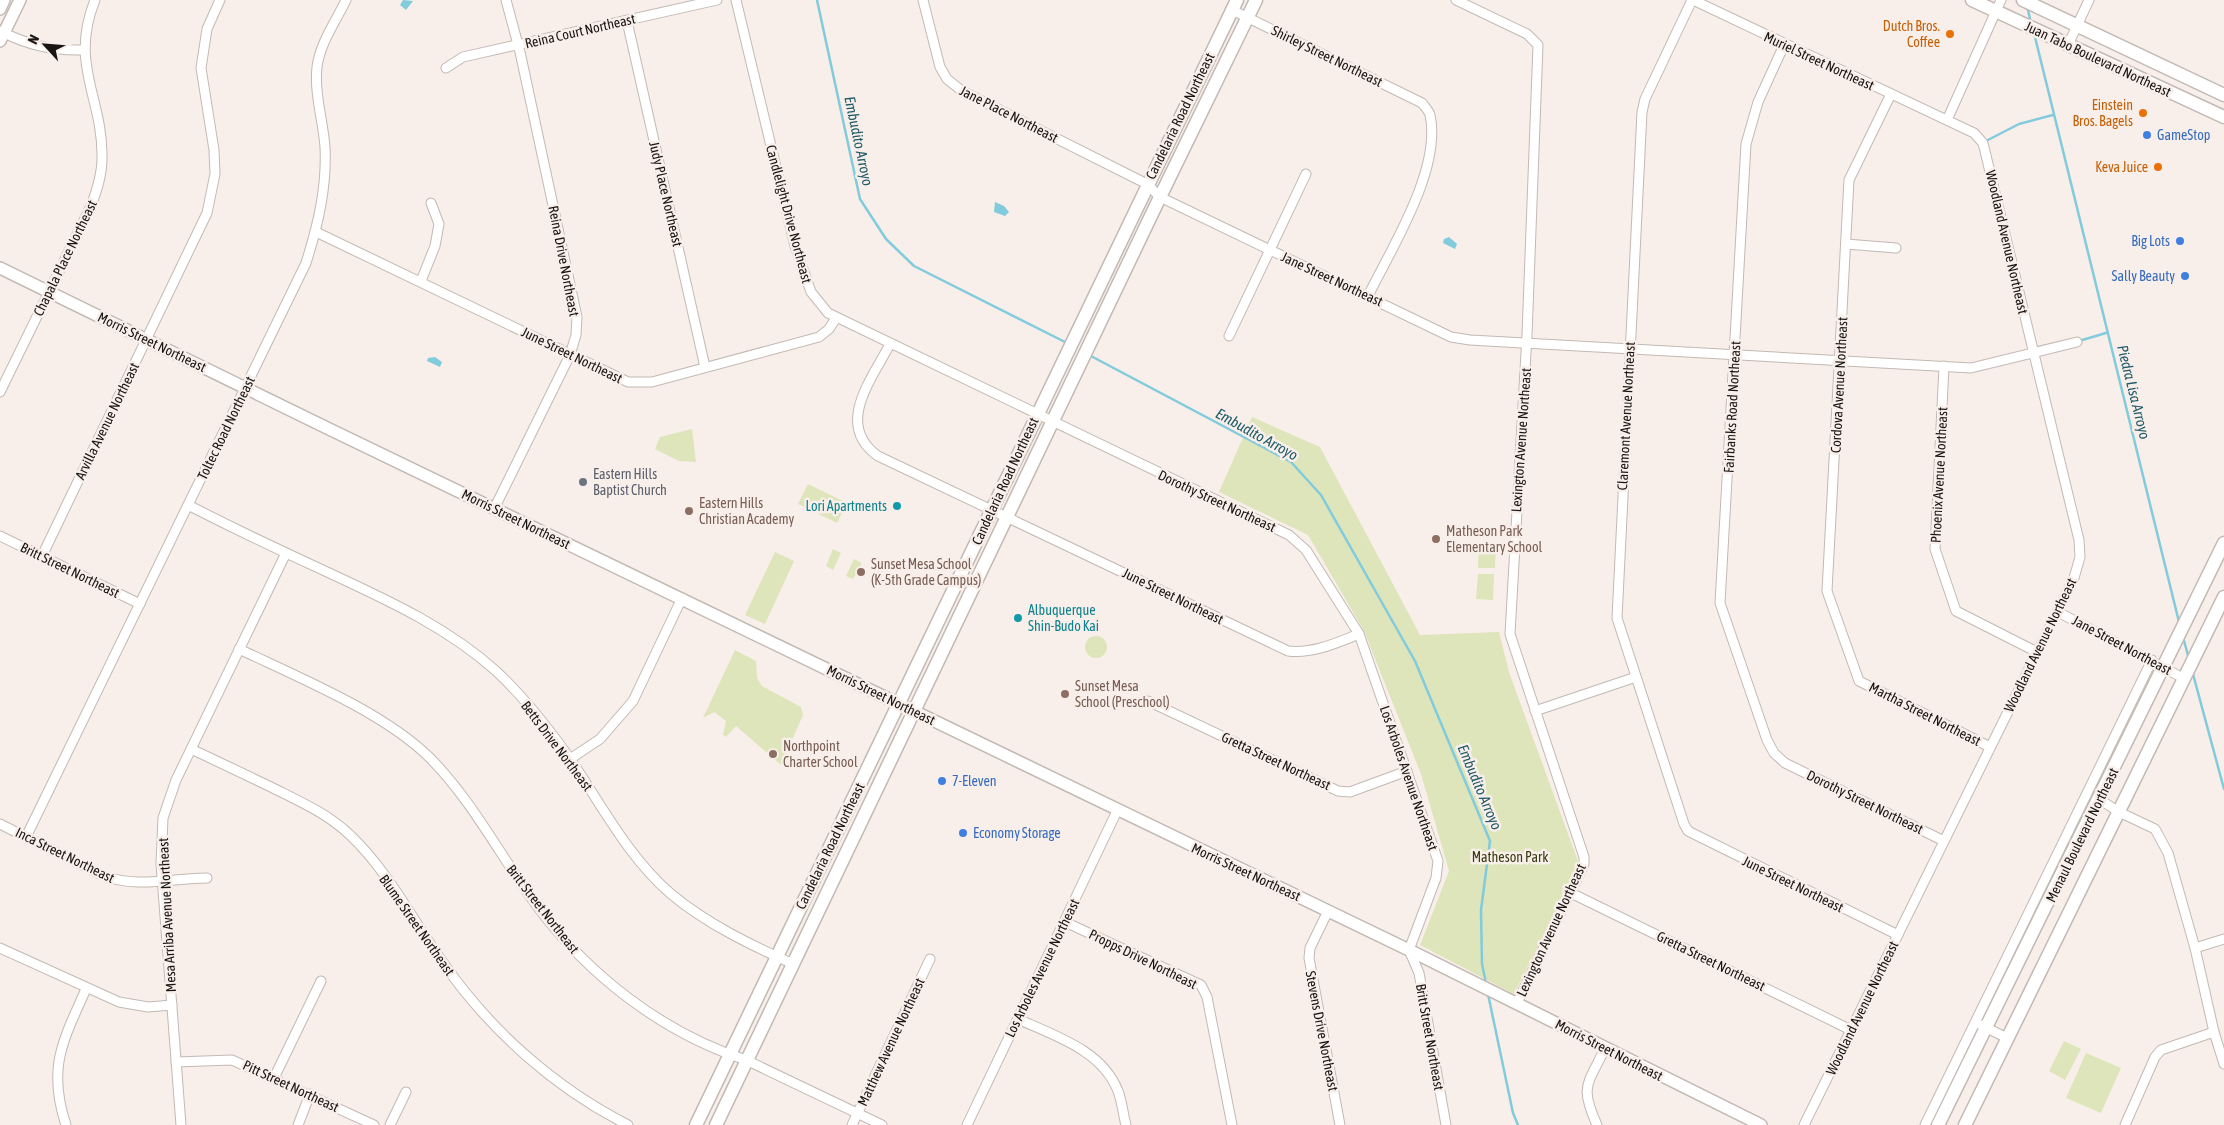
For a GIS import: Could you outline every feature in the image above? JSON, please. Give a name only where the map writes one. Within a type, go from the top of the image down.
[{"type":"main road","name":"Candelaria Road Northeast","points":[[716,1125],[1160,196],[1256,0]]},
{"type":"main road","name":"Juan Tabo Boulevard Northeast","points":[[1972,0],[1998,6],[2014,20],[2224,117]]},
{"type":"main road","name":"Juan Tabo Boulevard Northeast","points":[[2027,2],[2224,95]]},
{"type":"main road","name":"Candelaria Road Northeast","points":[[696,1125],[1234,5]]},
{"type":"main road","name":"Menaul Boulevard Northeast","points":[[1938,1125],[1982,1025],[2099,799],[2224,543]]},
{"type":"main road","name":"Menaul Boulevard Northeast","points":[[1965,1125],[2198,653],[2224,596]]},
{"type":"street","points":[[0,9],[4,0]]},
{"type":"street","points":[[20,0],[1,35],[45,48],[84,50]]},
{"type":"street","name":"Chapala Place Northeast","points":[[0,392],[91,206],[101,176],[101,139],[85,68],[84,50],[85,32],[95,0]]},
{"type":"street","name":"Arvilla Avenue Northeast","points":[[42,556],[200,230],[215,174],[214,150],[200,68],[207,29],[220,0]]},
{"type":"street","name":"Toltec Road Northeast","points":[[26,837],[295,287],[316,232],[323,199],[325,147],[316,86],[318,65],[324,44],[346,0]]},
{"type":"street","name":"Reina Drive Northeast","points":[[494,509],[570,355],[576,335],[577,317],[518,45],[506,0]]},
{"type":"street","name":"Reina Court Northeast","points":[[446,68],[463,57],[717,0]]},
{"type":"street","name":"Candlelight Drive Northeast","points":[[736,0],[801,264],[815,299],[836,318],[1036,415]]},
{"type":"street","name":"Jane Place Northeast","points":[[923,0],[933,46],[947,79],[979,100],[1147,184]]},
{"type":"street","name":"Lexington Avenue Northeast","points":[[1456,0],[1527,34],[1538,44],[1527,344],[1510,634],[1584,857],[1584,864],[1517,1003]]},
{"type":"street","name":"Muriel Street Northeast","points":[[1692,0],[1784,45],[1947,120]]},
{"type":"street","name":"Claremont Avenue Northeast","points":[[1688,831],[1684,824],[1617,618],[1642,112],[1645,99],[1692,0]]},
{"type":"street","points":[[2068,45],[2089,0]]},
{"type":"street","name":"Shirley Street Northeast","points":[[1234,5],[1248,18],[1422,103],[1430,113],[1432,129],[1426,174],[1368,296]]},
{"type":"street","points":[[1947,120],[1998,6]]},
{"type":"street","name":"Judy Place Northeast","points":[[627,21],[705,366]]},
{"type":"street","name":"Fairbanks Road Northeast","points":[[1784,45],[1758,102],[1746,144],[1720,603],[1766,740],[1774,753],[1785,763]]},
{"type":"street","name":"Cordova Avenue Northeast","points":[[1859,681],[1827,591],[1849,180],[1891,94]]},
{"type":"street","name":"Woodland Avenue Northeast","points":[[1804,1125],[2058,612],[2074,578],[2080,556],[2078,540],[1983,143],[1974,133],[1947,120]]},
{"type":"street","points":[[1229,336],[1306,174]]},
{"type":"street","name":"Jane Street Northeast","points":[[1147,184],[1160,196],[1450,337],[1527,344],[1971,368],[2077,342]]},
{"type":"street","points":[[420,281],[435,246],[439,224],[431,203]]},
{"type":"street","name":"June Street Northeast","points":[[316,232],[617,378],[637,383],[652,382],[705,366],[819,337],[829,329],[836,318]]},
{"type":"street","points":[[1846,244],[1896,248]]},
{"type":"street","name":"Morris Street Northeast","points":[[0,268],[494,509],[682,598],[898,705],[914,711],[1117,811],[1409,950],[1761,1125]]},
{"type":"street","name":"June Street Northeast","points":[[890,344],[858,410],[856,422],[863,443],[878,456],[991,510],[1008,516],[1288,651],[1301,653],[1316,650],[1359,634]]},
{"type":"street","name":"Phoenix Avenue Northeast","points":[[1944,366],[1935,549],[1956,611],[2037,652]]},
{"type":"street","name":"Dorothy Street Northeast","points":[[1036,415],[1289,535],[1306,550],[1359,634]]},
{"type":"street","name":"Betts Drive Northeast","points":[[188,505],[395,604],[451,636],[504,679],[543,722],[615,827],[650,872],[671,894],[727,932],[793,964]]},
{"type":"street","name":"Britt Street Northeast","points":[[0,536],[140,604]]},
{"type":"street","name":"Mesa Arriba Avenue Northeast","points":[[180,1125],[162,881],[163,818],[176,780],[286,553]]},
{"type":"street","points":[[570,759],[600,739],[633,701],[682,598]]},
{"type":"street","name":"Jane Street Northeast","points":[[2058,612],[2185,679]]},
{"type":"street","name":"Los Arboles Avenue Northeast","points":[[1359,634],[1438,861],[1436,878],[1409,950]]},
{"type":"street","name":"Britt Street Northeast","points":[[239,649],[355,706],[412,741],[442,772],[484,826],[537,906],[582,959],[636,1004],[729,1055],[746,1060],[882,1125]]},
{"type":"street","points":[[1925,1125],[1982,1025],[2152,660]]},
{"type":"street","points":[[1535,710],[1636,677]]},
{"type":"street","name":"Martha Street Northeast","points":[[1859,681],[1990,747]]},
{"type":"street","name":"Gretta Street Northeast","points":[[1148,701],[1338,791],[1350,792],[1407,771]]},
{"type":"street","name":"Blume Street Northeast","points":[[191,748],[332,819],[356,841],[377,867],[442,963],[478,1008],[535,1064],[576,1094],[628,1125]]},
{"type":"street","name":"Dorothy Street Northeast","points":[[1785,763],[1944,841]]},
{"type":"street","points":[[2099,799],[2119,812],[2155,829],[2168,853],[2195,948],[2214,1032],[2224,1064]]},
{"type":"street","name":"Los Arboles Avenue Northeast","points":[[967,1125],[1117,811]]},
{"type":"street","name":"Inca Street Northeast","points":[[0,824],[111,879],[130,883],[208,878]]},
{"type":"street","name":"June Street Northeast","points":[[1688,831],[1898,935]]},
{"type":"street","name":"Gretta Street Northeast","points":[[1571,893],[1851,1030]]},
{"type":"street","name":"Stevens Drive Northeast","points":[[1328,911],[1310,948],[1309,958],[1340,1125]]},
{"type":"street","name":"Propps Drive Northeast","points":[[1065,922],[1201,985],[1207,997],[1232,1125]]},
{"type":"street","points":[[2195,948],[2224,939]]},
{"type":"street","points":[[0,948],[86,989],[119,1002],[133,1006],[148,1007],[172,1005]]},
{"type":"street","name":"Britt Street Northeast","points":[[1409,950],[1419,973],[1446,1125]]},
{"type":"street","name":"Matthew Avenue Northeast","points":[[852,1125],[930,959]]},
{"type":"street","points":[[274,1078],[321,981]]},
{"type":"street","points":[[66,1125],[57,1094],[57,1066],[65,1036],[86,989]]},
{"type":"street","points":[[1018,1019],[1088,1052],[1104,1068],[1118,1091],[1126,1125]]},
{"type":"street","points":[[1982,1025],[2007,1038]]},
{"type":"street","points":[[2126,1125],[2155,1057],[2161,1050],[2214,1032]]},
{"type":"street","points":[[1597,1125],[1588,1104],[1586,1088],[1605,1048]]},
{"type":"street","name":"Pitt Street Northeast","points":[[176,1062],[232,1060],[310,1094],[374,1125]]},
{"type":"street","points":[[390,1125],[406,1092]]},
{"type":"street","points":[[298,1125],[310,1094]]},
{"type":"green space","name":"Matheson Park","points":[[1252,417],[1320,447],[1420,635],[1499,632],[1509,672],[1579,864],[1514,994],[1420,945],[1449,871],[1421,774],[1364,631],[1308,535],[1219,492]]},
{"type":"green space","points":[[692,429],[696,462],[679,461],[655,449],[660,437]]},
{"type":"green space","points":[[808,484],[847,503],[837,523],[798,504]]},
{"type":"green space","points":[[1479,542],[1496,543],[1495,568],[1478,568]]},
{"type":"green space","points":[[833,549],[841,553],[833,570],[826,566]]},
{"type":"green space","points":[[775,552],[794,561],[765,624],[745,615]]},
{"type":"green space","points":[[854,559],[862,563],[853,579],[846,576]]},
{"type":"green space","points":[[1478,574],[1494,574],[1493,600],[1476,599]]},
{"type":"green space","points":[[1096,636],[1104,639],[1107,647],[1104,655],[1096,658],[1088,655],[1085,647],[1088,639]]},
{"type":"green space","points":[[735,650],[756,661],[757,678],[762,686],[801,707],[803,715],[781,765],[736,726],[726,737],[723,735],[726,721],[714,712],[703,718]]},
{"type":"green space","points":[[2064,1041],[2081,1049],[2065,1080],[2049,1071]]},
{"type":"green space","points":[[2086,1053],[2121,1068],[2101,1113],[2066,1098]]},
{"type":"water","points":[[403,0],[413,1],[406,10],[400,5]]},
{"type":"water","points":[[995,202],[1004,206],[1009,212],[1005,216],[994,212]]},
{"type":"water","points":[[1449,237],[1457,244],[1455,249],[1443,243],[1444,239]]},
{"type":"water","points":[[435,357],[442,362],[440,367],[427,361],[428,358]]},
{"type":"waterway","name":"Embudito Arroyo","points":[[817,0],[860,199],[886,239],[914,266],[1067,343]]},
{"type":"waterway","name":"Piedra Lisa Arroyo","points":[[2027,6],[2031,23]]},
{"type":"waterway","name":"Piedra Lisa Arroyo","points":[[2034,33],[2179,622]]},
{"type":"waterway","points":[[1984,142],[2019,124],[2053,115]]},
{"type":"waterway","points":[[2079,341],[2106,333]]},
{"type":"waterway","name":"Embudito Arroyo","points":[[1089,355],[1291,462],[1321,495],[1415,661],[1490,841],[1481,910],[1482,964],[1486,983]]},
{"type":"waterway","name":"Piedra Lisa Arroyo","points":[[2183,637],[2189,659]]},
{"type":"waterway","name":"Piedra Lisa Arroyo","points":[[2193,674],[2224,789]]},
{"type":"waterway","name":"Embudito Arroyo","points":[[1488,994],[1513,1113],[1518,1125]]},
{"type":"place","name":"Dutch Bros. Coffee","points":[[1950,34]]},
{"type":"place","name":"Einstein Bros. Bagels","points":[[2143,113]]},
{"type":"place","name":"GameStop","points":[[2147,135]]},
{"type":"place","name":"Keva Juice","points":[[2158,167]]},
{"type":"place","name":"Big Lots","points":[[2180,241]]},
{"type":"place","name":"Sally Beauty","points":[[2185,276]]},
{"type":"place","name":"Eastern Hills Baptist Church","points":[[583,482]]},
{"type":"place","name":"Lori Apartments","points":[[897,506]]},
{"type":"place","name":"Eastern Hills Christian Academy","points":[[689,511]]},
{"type":"place","name":"Matheson Park Elementary School","points":[[1436,539]]},
{"type":"place","name":"Sunset Mesa School (K-5th Grade Campus)","points":[[861,572]]},
{"type":"place","name":"Albuquerque Shin-Budo Kai","points":[[1018,618]]},
{"type":"place","name":"Sunset Mesa School (Preschool)","points":[[1065,694]]},
{"type":"place","name":"Northpoint Charter School","points":[[773,754]]},
{"type":"place","name":"7-Eleven","points":[[942,781]]},
{"type":"place","name":"Economy Storage","points":[[963,833]]}]
